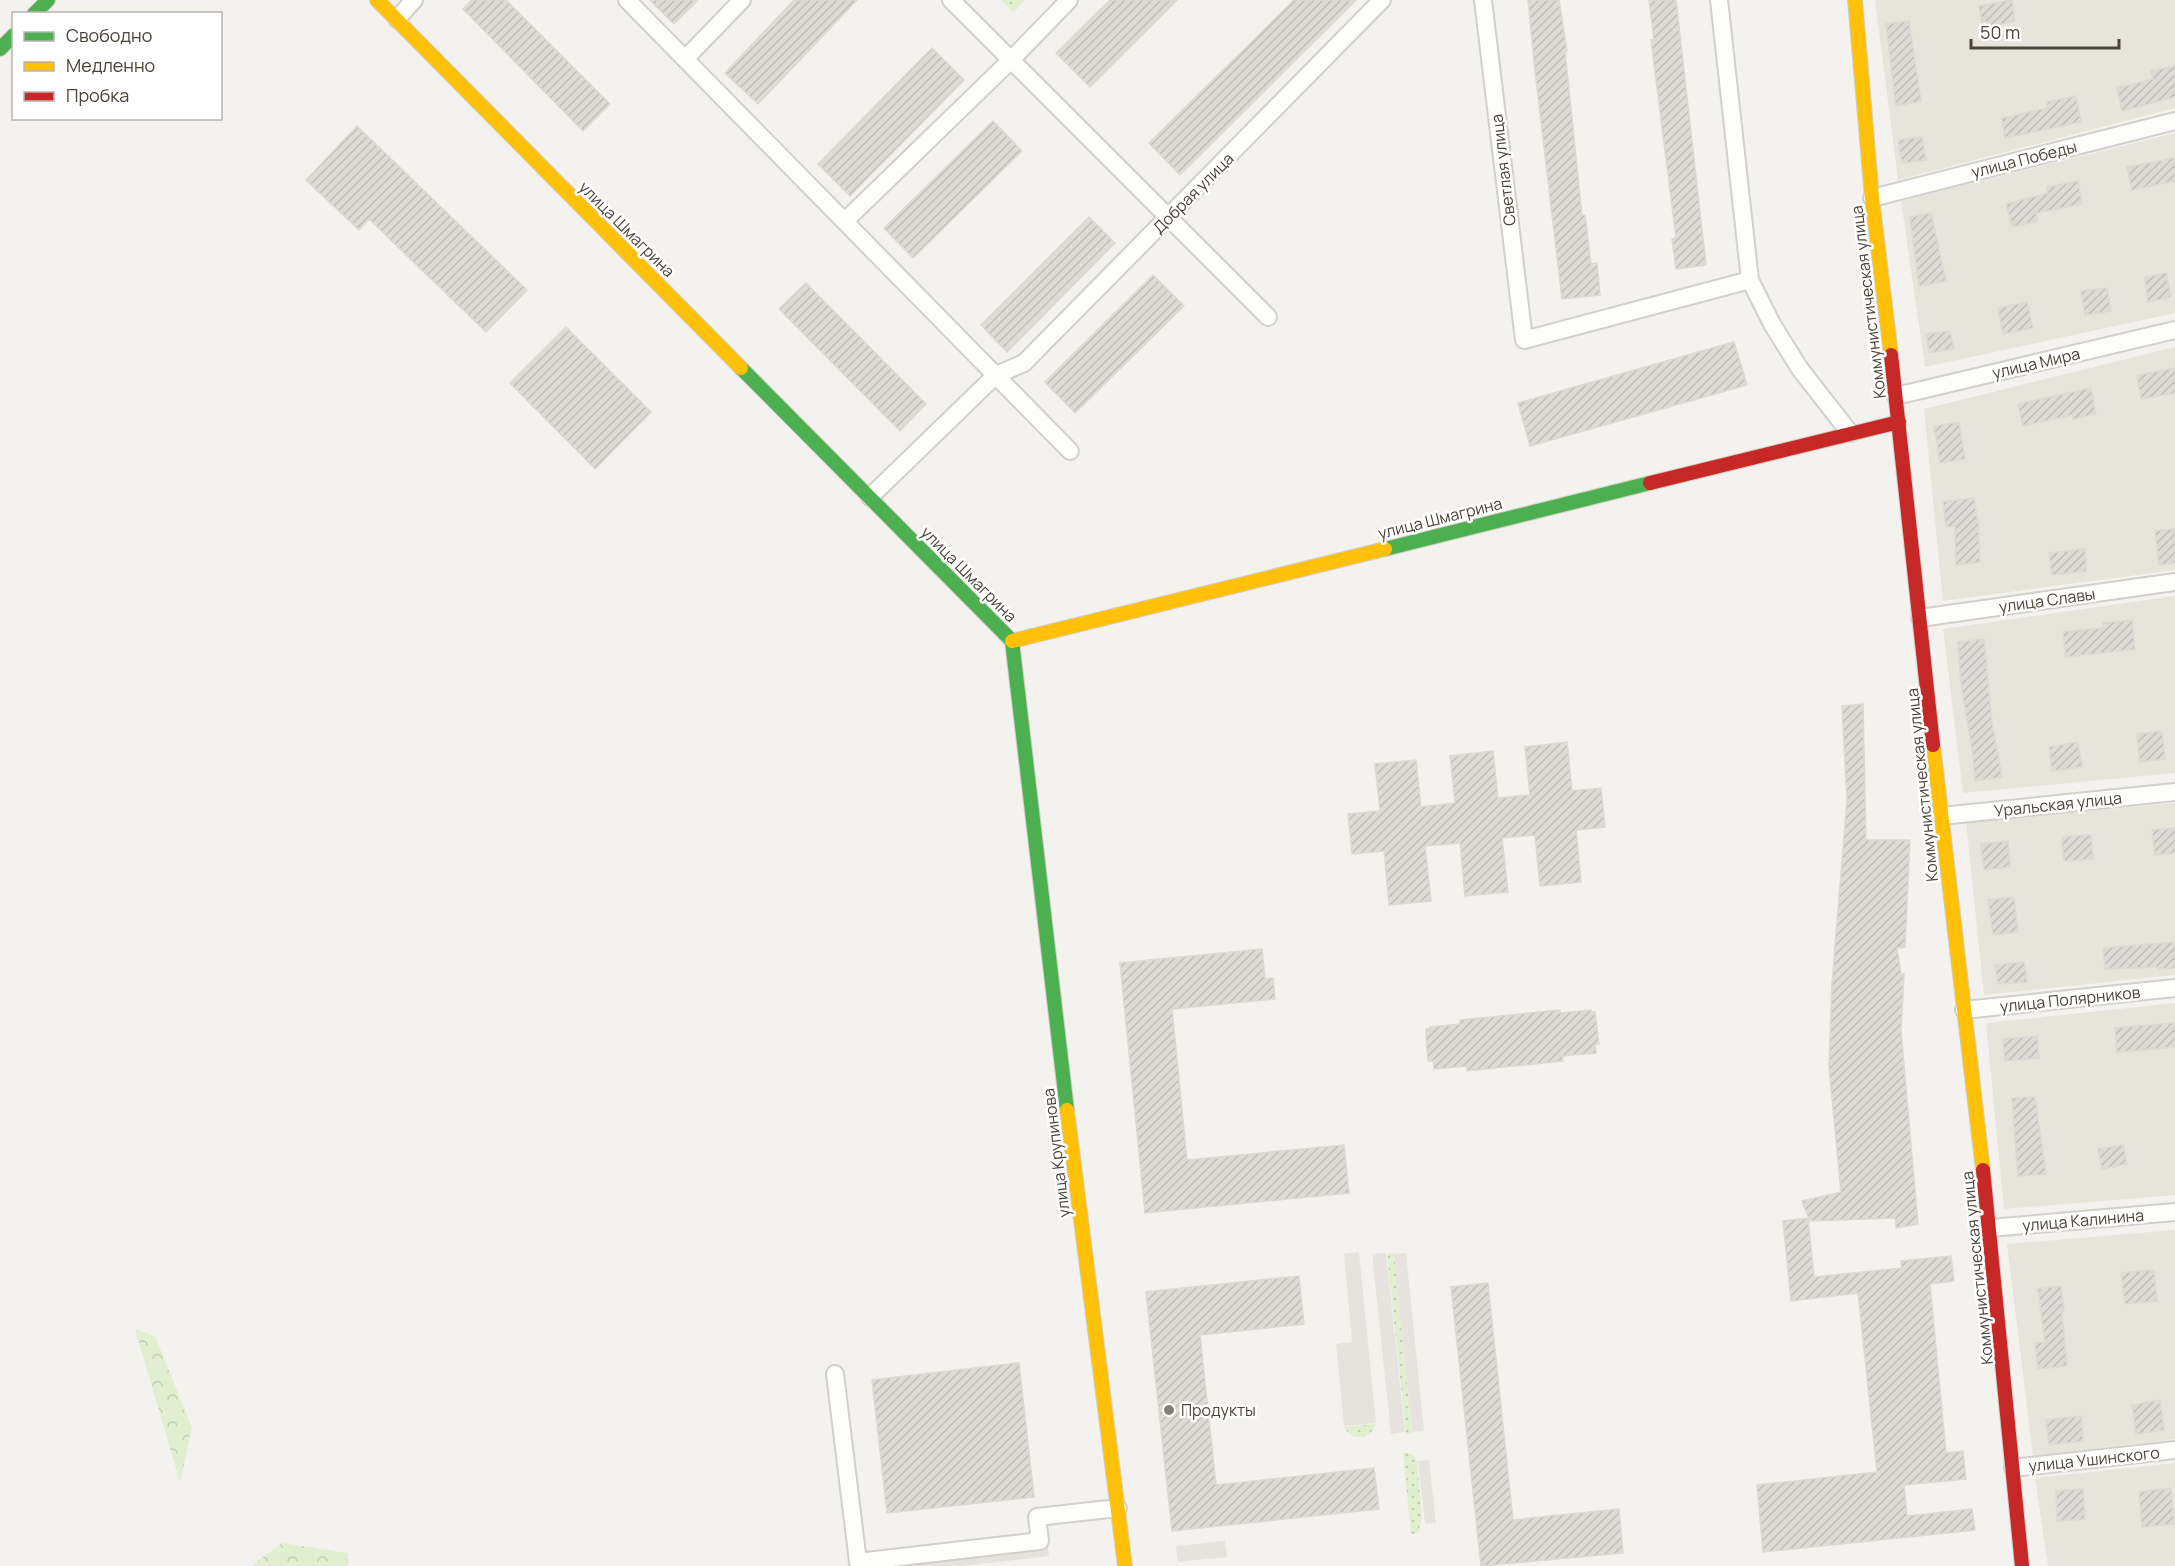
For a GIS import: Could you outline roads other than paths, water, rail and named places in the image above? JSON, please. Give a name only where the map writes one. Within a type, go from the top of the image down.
[{"type":"street","points":[[36,12],[48,0]]},
{"type":"street","name":"улица Шмагрина","points":[[377,0],[1012,641],[1899,422]]},
{"type":"street","points":[[397,19],[414,0]]},
{"type":"street","points":[[627,0],[1070,451]]},
{"type":"street","points":[[685,59],[742,0]]},
{"type":"street","points":[[951,0],[1268,317]]},
{"type":"street","points":[[845,221],[1012,59],[1069,0]]},
{"type":"street","name":"Добрая улица","points":[[870,497],[996,375],[1024,363],[1382,0]]},
{"type":"street","name":"Светлая улица","points":[[1483,0],[1524,340],[1749,280]]},
{"type":"street","points":[[1719,0],[1749,280],[1772,324],[1800,369],[1850,433]]},
{"type":"street","name":"Коммунистическая улица","points":[[1855,0],[1872,198],[1990,1228],[2022,1566]]},
{"type":"street","points":[[0,49],[12,37]]},
{"type":"street","name":"улица Победы","points":[[1872,198],[2175,121]]},
{"type":"street","name":"улица Мира","points":[[1896,396],[2175,330]]},
{"type":"street","name":"улица Славы","points":[[1920,618],[2175,582]]},
{"type":"street","name":"улица Крупинова","points":[[1012,641],[1076,1189],[1125,1566]]},
{"type":"street","name":"Уральская улица","points":[[1941,816],[2175,792]]},
{"type":"street","name":"улица Полярников","points":[[1964,1010],[2175,988]]},
{"type":"street","name":"улица Калинина","points":[[1990,1228],[2175,1212]]},
{"type":"street","points":[[835,1374],[858,1562],[1040,1541],[1037,1517],[1118,1508]]},
{"type":"street","name":"улица Ушинского","points":[[2013,1468],[2175,1450]]},
{"type":"place","name":"Продукты","points":[[1169,1410]]}]
